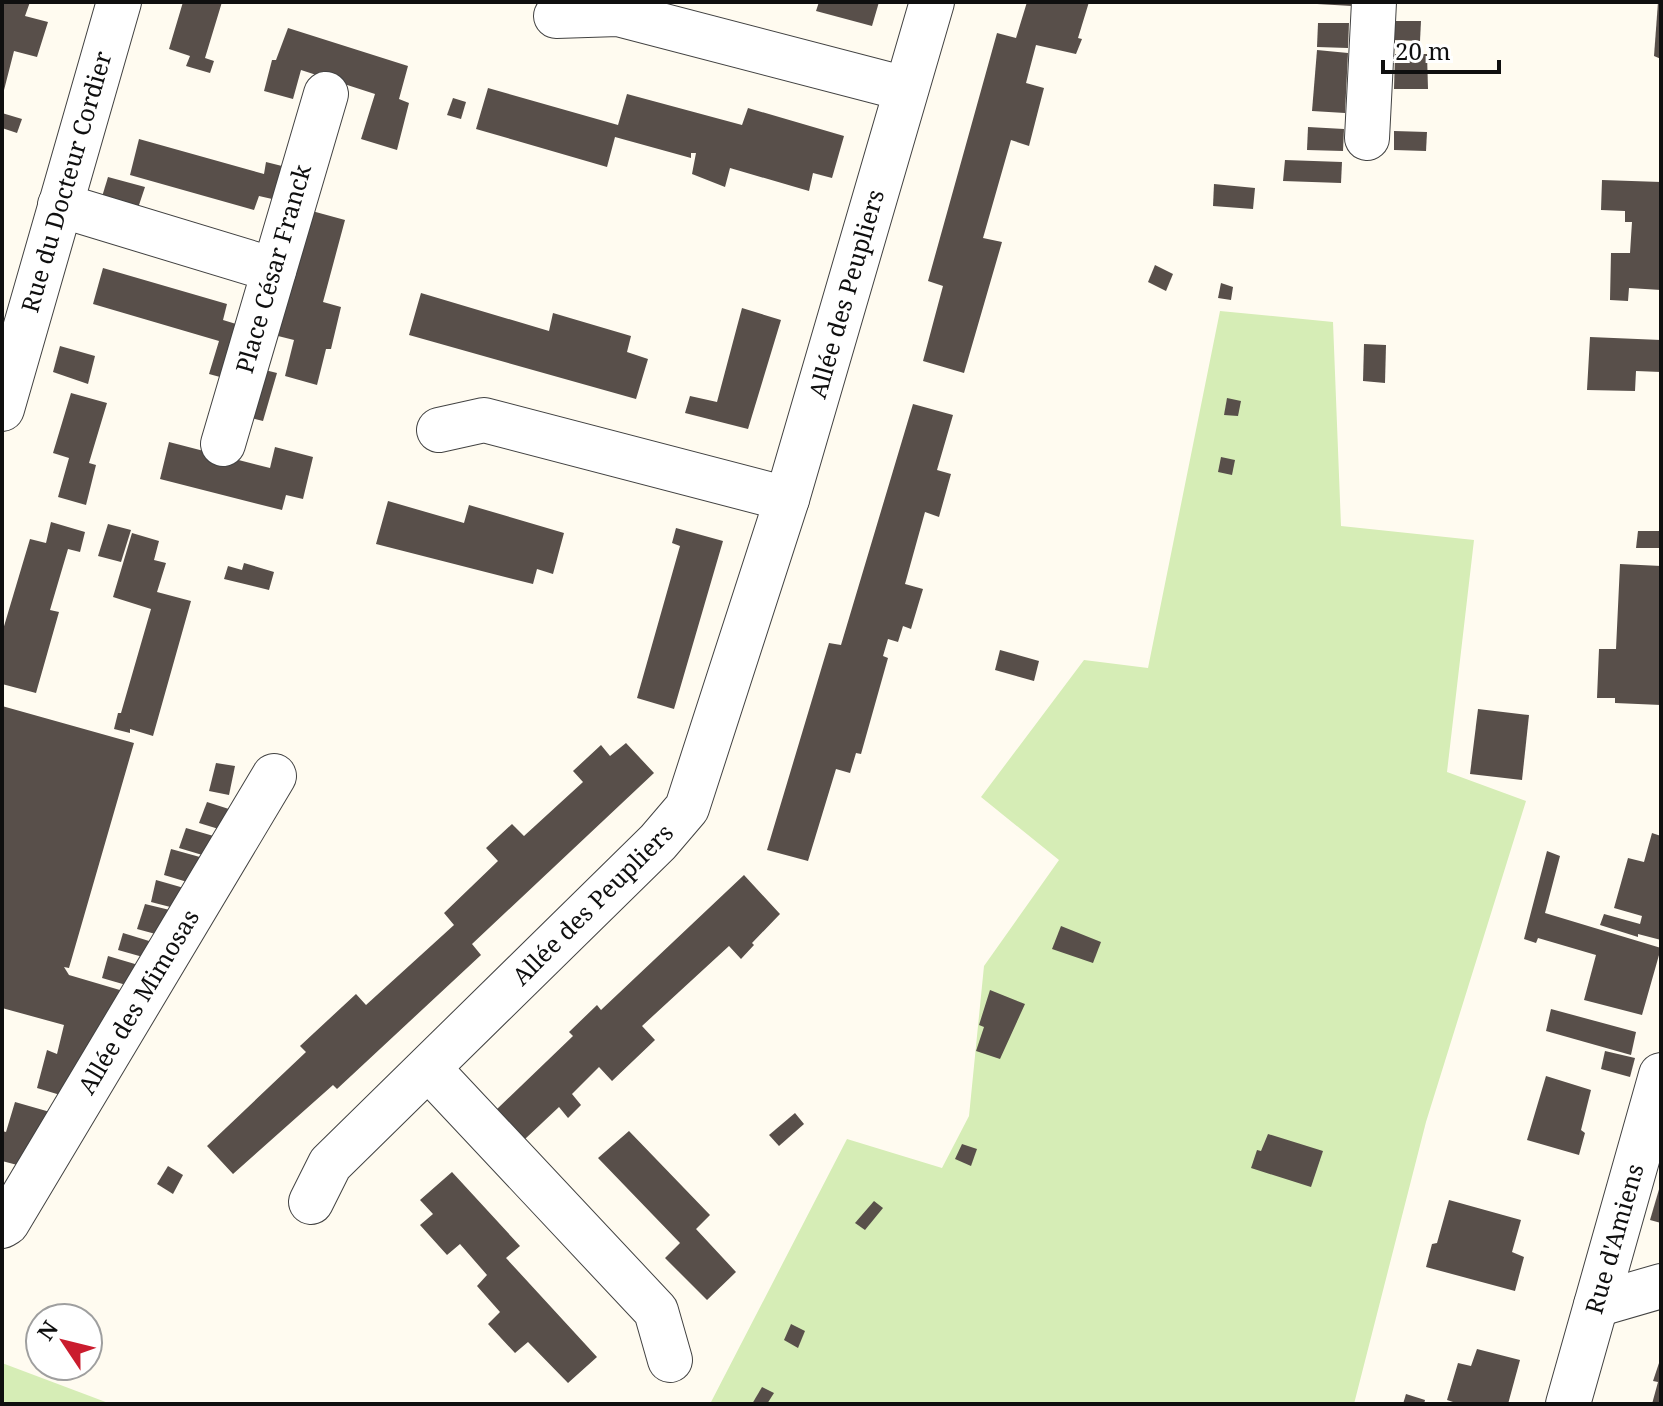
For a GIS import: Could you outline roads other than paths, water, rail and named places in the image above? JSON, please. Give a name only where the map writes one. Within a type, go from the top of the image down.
[{"type":"street","name":"Rue du Docteur Cordier","points":[[2,409],[12,333],[60,205],[119,2]]},
{"type":"street","name":"Allée des Peupliers","points":[[311,1202],[330,1164],[658,842],[687,808],[787,499],[932,2]]},
{"type":"street","points":[[1367,138],[1374,2]]},
{"type":"street","points":[[556,16],[618,14],[906,89]]},
{"type":"street","name":"Place César Franck","points":[[223,444],[326,94]]},
{"type":"street","points":[[60,205],[274,270]]},
{"type":"street","points":[[439,430],[484,420],[787,499]]},
{"type":"street","name":"Allée des Mimosas","points":[[2,1226],[7,1223],[274,776]]},
{"type":"street","points":[[429,1069],[656,1311],[670,1360]]},
{"type":"street","name":"Rue d'Amiens","points":[[1568,1404],[1661,1075]]},
{"type":"street","points":[[1596,1305],[1661,1286]]}]
